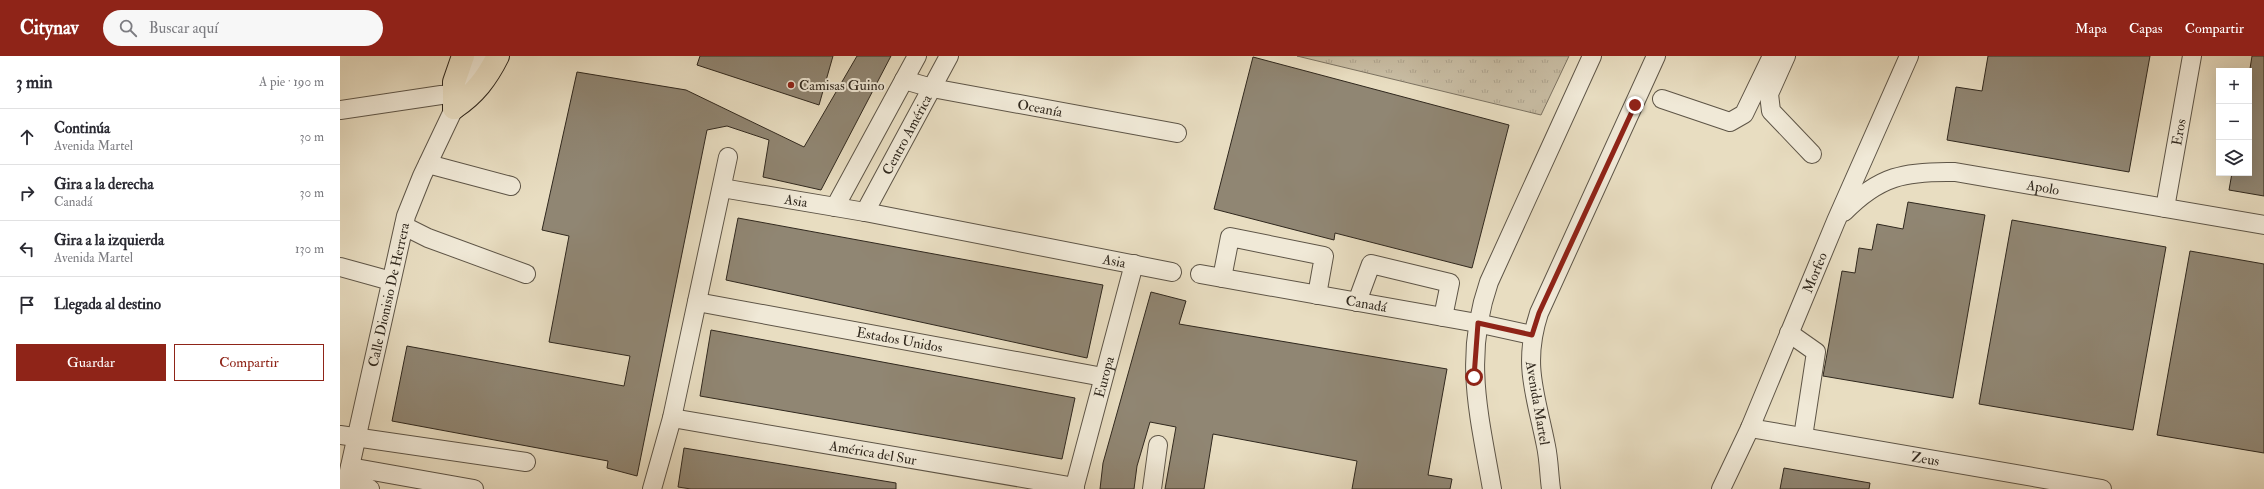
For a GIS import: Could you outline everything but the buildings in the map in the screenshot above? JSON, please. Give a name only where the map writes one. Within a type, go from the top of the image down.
[{"type":"main road","points":[[463,56],[457,70],[456,99],[479,88],[490,72],[498,56]]},
{"type":"street","points":[[340,110],[456,99],[479,56]]},
{"type":"street","name":"Centro América","points":[[835,207],[917,56]]},
{"type":"street","name":"Centro América","points":[[865,212],[949,56]]},
{"type":"street","points":[[1492,489],[1474,377],[1478,323],[1489,282],[1592,56]]},
{"type":"street","name":"Avenida Martel","points":[[1551,489],[1546,447],[1532,381],[1530,355],[1532,335],[1539,313],[1656,56]]},
{"type":"street","points":[[1662,99],[1730,122],[1744,114],[1772,56]]},
{"type":"street","points":[[1786,56],[1769,94],[1771,111],[1812,154]]},
{"type":"street","name":"Morfeo","points":[[1721,489],[1750,428],[1836,221],[1909,56]]},
{"type":"street","name":"Eros","points":[[2165,208],[2192,56]]},
{"type":"street","name":"Oceanía","points":[[904,80],[932,88],[1176,133]]},
{"type":"street","name":"Calle Dionisio De Herrera","points":[[348,477],[348,437],[391,281],[404,226],[428,164],[456,99]]},
{"type":"street","points":[[652,489],[672,418],[728,157]]},
{"type":"street","points":[[428,164],[511,186]]},
{"type":"street","name":"Apolo","points":[[1836,221],[1860,196],[1878,185],[1899,176],[1923,171],[1955,172],[2264,226]]},
{"type":"street","name":"Asia","points":[[722,188],[865,212],[1172,272]]},
{"type":"street","points":[[404,226],[428,238],[526,274]]},
{"type":"street","points":[[1222,278],[1230,237],[1324,256],[1317,295]]},
{"type":"street","name":"Europa","points":[[1075,488],[1134,264]]},
{"type":"street","points":[[1357,302],[1370,264],[1450,283],[1443,317]]},
{"type":"street","points":[[340,267],[391,281]]},
{"type":"street","name":"Canadá","points":[[1200,274],[1478,323],[1532,335]]},
{"type":"street","name":"Estados Unidos","points":[[696,302],[1103,377]]},
{"type":"street","points":[[1789,333],[1816,352],[1803,437]]},
{"type":"street","name":"América del Sur","points":[[672,418],[1075,488]]},
{"type":"street","name":"Zeus","points":[[1750,428],[2102,489]]},
{"type":"street","points":[[348,437],[526,462]]},
{"type":"street","points":[[1152,489],[1158,445]]},
{"type":"street","points":[[348,477],[370,489]]},
{"type":"street","points":[[348,477],[474,489]]},
{"type":"green space","points":[[1297,56],[1569,56],[1541,115]]},
{"type":"place","name":"Camisas Guino","points":[[791,85]]},
{"type":"route","points":[[1474,377],[1475,341],[1478,323],[1532,335],[1539,313],[1635,105]]}]
